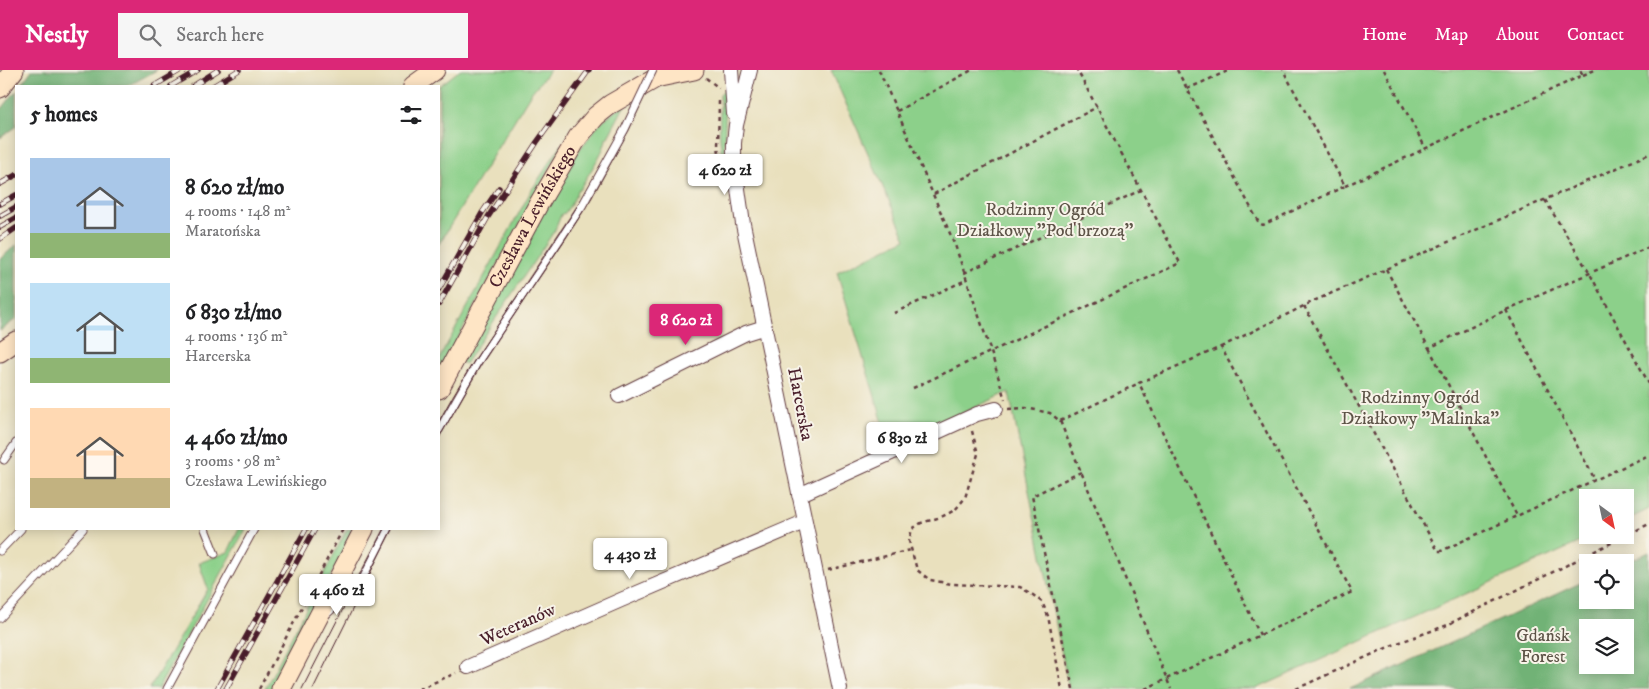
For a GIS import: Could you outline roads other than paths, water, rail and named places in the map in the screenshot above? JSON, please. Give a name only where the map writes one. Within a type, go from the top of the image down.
[{"type":"street","points":[[0,88],[14,70]]},
{"type":"street","points":[[414,85],[434,70]]},
{"type":"street","name":"Czesława Lewińskiego","points":[[440,387],[538,205],[578,137],[596,116],[611,104],[661,72],[694,70]]},
{"type":"street","name":"Harcerska","points":[[731,70],[736,126],[734,161],[742,215],[840,689]]},
{"type":"street","name":"Harcerska","points":[[736,126],[750,70]]},
{"type":"street","points":[[618,396],[746,333],[765,327]]},
{"type":"street","points":[[0,352],[15,342]]},
{"type":"street","points":[[799,495],[966,419],[1002,409]]},
{"type":"street","name":"Weteranów","points":[[468,667],[804,522]]},
{"type":"street","points":[[281,689],[363,530]]},
{"type":"lane","points":[[440,428],[482,356],[582,206],[661,72]]},
{"type":"lane","points":[[1,460],[15,444]]},
{"type":"lane","points":[[0,551],[20,530]]},
{"type":"lane","points":[[0,618],[81,530]]},
{"type":"lane","points":[[205,530],[215,554]]},
{"type":"lane","points":[[166,689],[253,530]]},
{"type":"lane","points":[[316,620],[327,614],[352,591],[364,575],[387,530]]},
{"type":"tram line","points":[[440,419],[482,349],[573,214],[597,174],[649,70]]},
{"type":"tram line","points":[[440,436],[481,364],[591,199],[629,130],[657,70]]},
{"type":"tram line","points":[[302,689],[383,530]]},
{"type":"tram line","points":[[313,689],[392,530]]},
{"type":"railway","points":[[156,85],[181,70]]},
{"type":"railway","points":[[173,85],[198,70]]},
{"type":"railway","points":[[195,85],[218,70]]},
{"type":"railway","points":[[215,85],[239,70]]},
{"type":"railway","points":[[440,302],[488,217],[537,142],[589,70]]},
{"type":"railway","points":[[0,184],[15,176]]},
{"type":"railway","points":[[440,287],[482,213],[499,188]]},
{"type":"railway","points":[[0,204],[15,196]]},
{"type":"railway","points":[[0,216],[15,208]]},
{"type":"railway","points":[[0,227],[15,219]]},
{"type":"railway","points":[[0,239],[15,229]]},
{"type":"railway","points":[[217,689],[305,530]]},
{"type":"railway","points":[[226,689],[314,530]]},
{"type":"park label","name":"Rodzinny Ogród Działkowy \"Pod brzozą\"","points":[[1045,220]]},
{"type":"park label","name":"Rodzinny Ogród Działkowy \"Malinka\"","points":[[1420,408]]},
{"type":"park label","name":"Gdańsk Forest","points":[[1543,646]]}]
